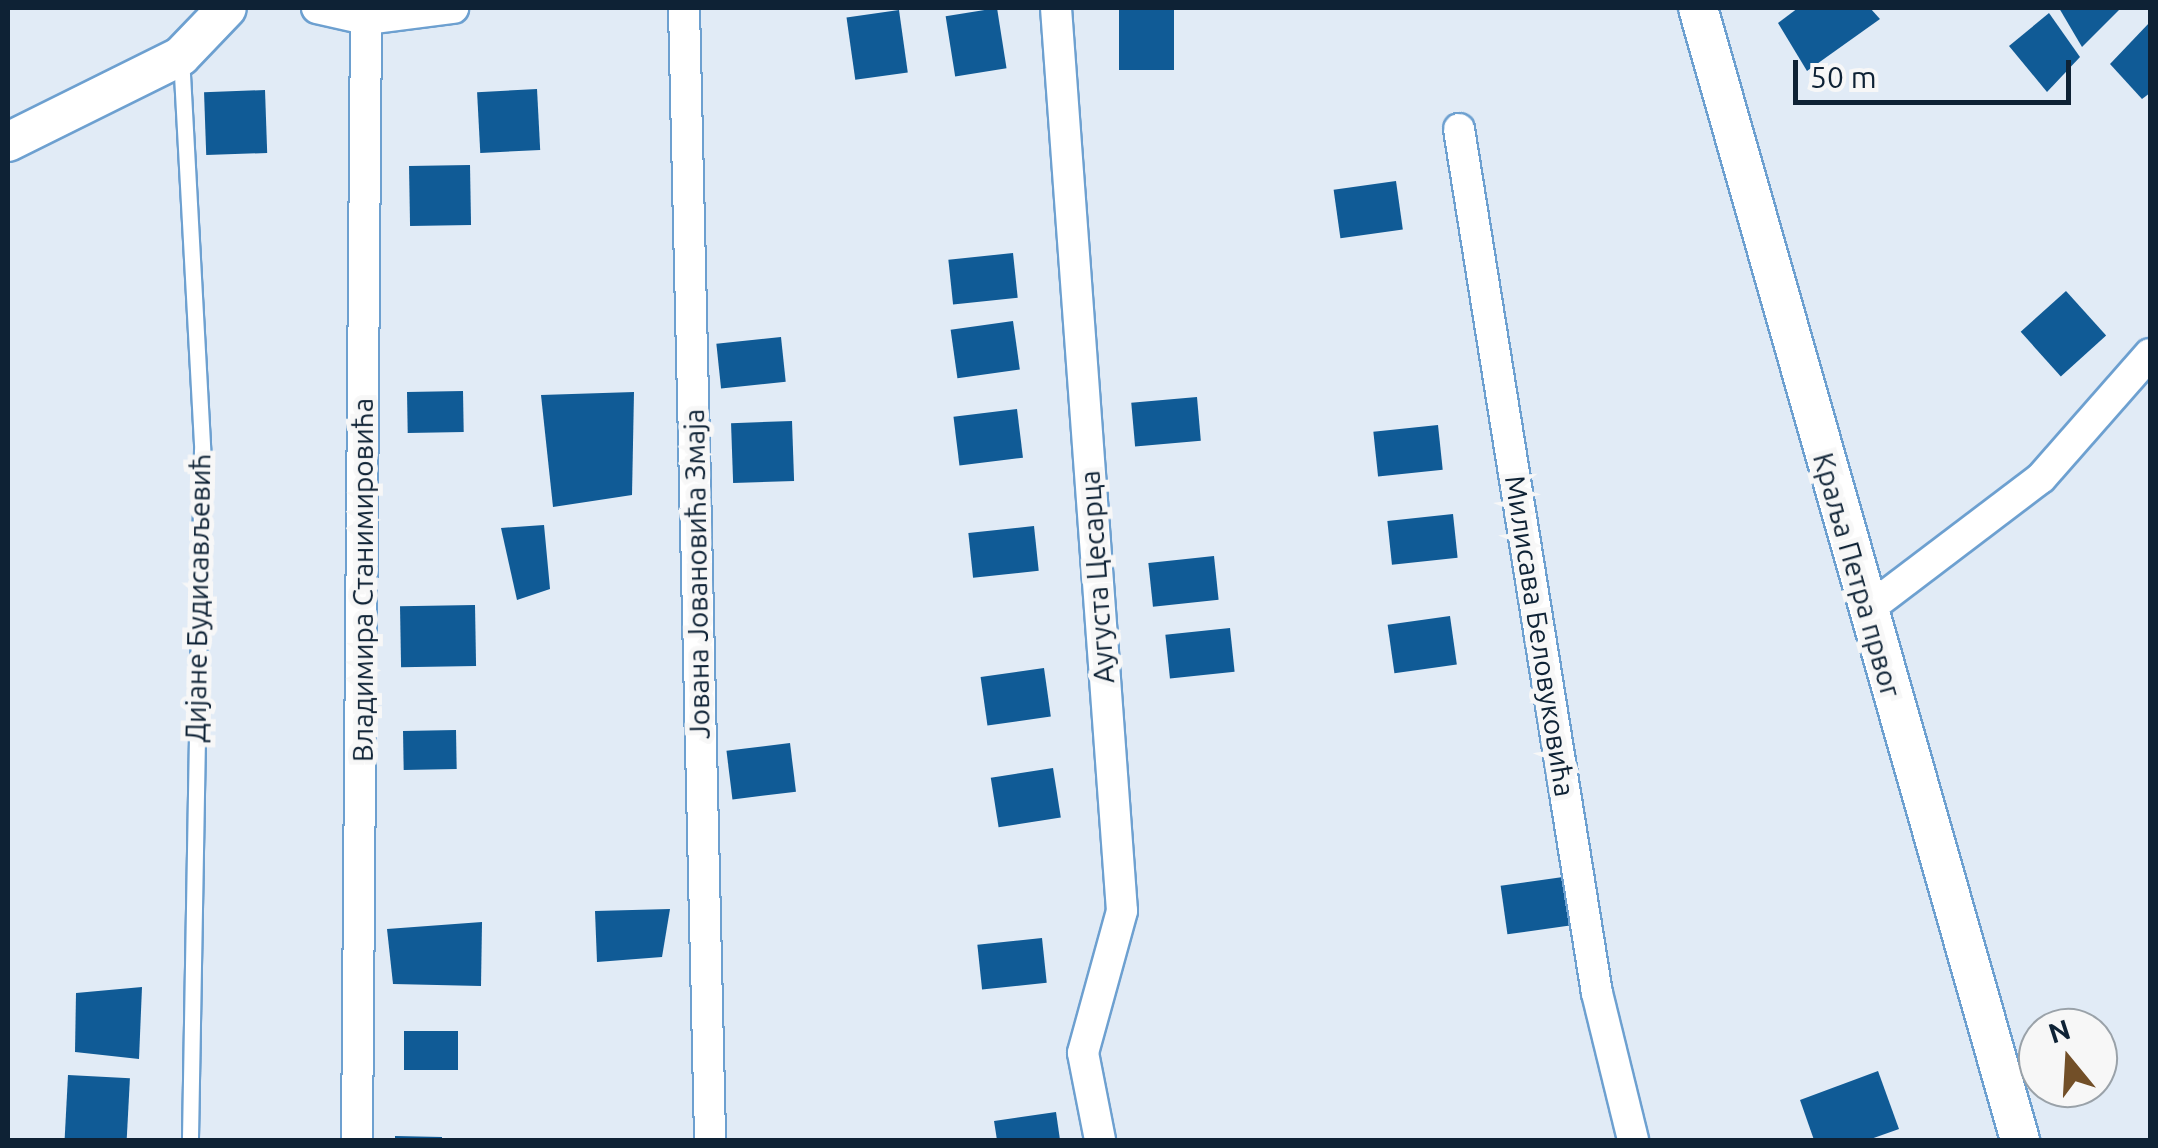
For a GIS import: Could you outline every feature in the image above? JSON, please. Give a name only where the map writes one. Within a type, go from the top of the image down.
[{"type":"street","points":[[8,142],[181,56],[227,8]]},
{"type":"street","points":[[318,8],[366,19],[453,8]]},
{"type":"street","name":"Јована Јовановића Змаја","points":[[684,8],[710,1140]]},
{"type":"street","name":"Аугуста Цесарца","points":[[1056,8],[1122,911],[1083,1053],[1100,1140]]},
{"type":"street","name":"Краља Петра првог","points":[[1698,8],[2019,1140]]},
{"type":"street","name":"Владимира Станимировића","points":[[357,1140],[366,19]]},
{"type":"street","name":"Милисава Беловуковића","points":[[1459,130],[1596,993],[1633,1140]]},
{"type":"street","points":[[1867,610],[2041,478],[2150,354]]},
{"type":"lane","name":"Дијане Будисављевић","points":[[181,56],[202,450],[190,1140]]},
{"type":"building","points":[[997,8],[1007,68],[955,76],[946,16]]},
{"type":"building","points":[[1119,8],[1174,8],[1174,70],[1119,70]]},
{"type":"building","points":[[1798,8],[1870,8],[1880,19],[1807,71],[1778,23]]},
{"type":"building","points":[[2059,8],[2121,8],[2082,47]]},
{"type":"building","points":[[899,10],[908,72],[855,80],[847,17]]},
{"type":"building","points":[[2049,13],[2080,57],[2047,92],[2009,46]]},
{"type":"building","points":[[2150,22],[2150,93],[2142,99],[2110,64]]},
{"type":"building","points":[[537,89],[540,150],[480,153],[477,92]]},
{"type":"building","points":[[265,90],[267,153],[206,155],[204,92]]},
{"type":"building","points":[[470,165],[471,225],[410,226],[409,166]]},
{"type":"building","points":[[1396,181],[1403,230],[1340,238],[1334,190]]},
{"type":"building","points":[[1013,253],[1018,298],[953,305],[948,260]]},
{"type":"building","points":[[2066,291],[2106,336],[2061,376],[2021,332]]},
{"type":"building","points":[[1013,321],[1020,370],[957,378],[951,330]]},
{"type":"building","points":[[781,337],[786,382],[721,389],[716,344]]},
{"type":"building","points":[[463,391],[464,432],[408,433],[407,392]]},
{"type":"building","points":[[634,392],[632,495],[553,507],[541,395]]},
{"type":"building","points":[[1197,397],[1201,441],[1135,447],[1131,403]]},
{"type":"building","points":[[1017,409],[1023,458],[959,465],[953,417]]},
{"type":"building","points":[[792,421],[794,481],[733,483],[731,423]]},
{"type":"building","points":[[1438,425],[1443,470],[1378,477],[1373,432]]},
{"type":"building","points":[[1453,514],[1458,558],[1392,565],[1387,521]]},
{"type":"building","points":[[544,525],[550,589],[517,600],[501,528]]},
{"type":"building","points":[[1034,526],[1039,571],[973,578],[968,533]]},
{"type":"building","points":[[1214,556],[1219,600],[1153,607],[1148,563]]},
{"type":"building","points":[[475,605],[476,666],[401,667],[400,606]]},
{"type":"building","points":[[1450,616],[1457,665],[1394,673],[1388,625]]},
{"type":"building","points":[[1230,628],[1235,672],[1170,679],[1165,635]]},
{"type":"building","points":[[1044,668],[1051,717],[987,725],[981,677]]},
{"type":"building","points":[[456,730],[457,769],[404,770],[403,731]]},
{"type":"building","points":[[790,743],[796,792],[732,799],[726,751]]},
{"type":"building","points":[[1053,768],[1061,817],[999,827],[991,778]]},
{"type":"building","points":[[1563,877],[1570,926],[1507,934],[1501,886]]},
{"type":"building","points":[[670,909],[662,957],[597,962],[595,911]]},
{"type":"building","points":[[482,922],[481,986],[393,984],[387,929]]},
{"type":"building","points":[[1042,938],[1047,983],[982,990],[977,945]]},
{"type":"building","points":[[142,987],[139,1059],[75,1052],[76,993]]},
{"type":"building","points":[[404,1031],[458,1031],[458,1070],[404,1070]]},
{"type":"building","points":[[1878,1071],[1899,1129],[1868,1140],[1814,1140],[1800,1100]]},
{"type":"building","points":[[68,1075],[130,1078],[127,1140],[65,1139]]},
{"type":"building","points":[[1056,1112],[1060,1140],[997,1140],[994,1121]]},
{"type":"building","points":[[395,1136],[442,1137],[442,1140],[395,1140]]}]
